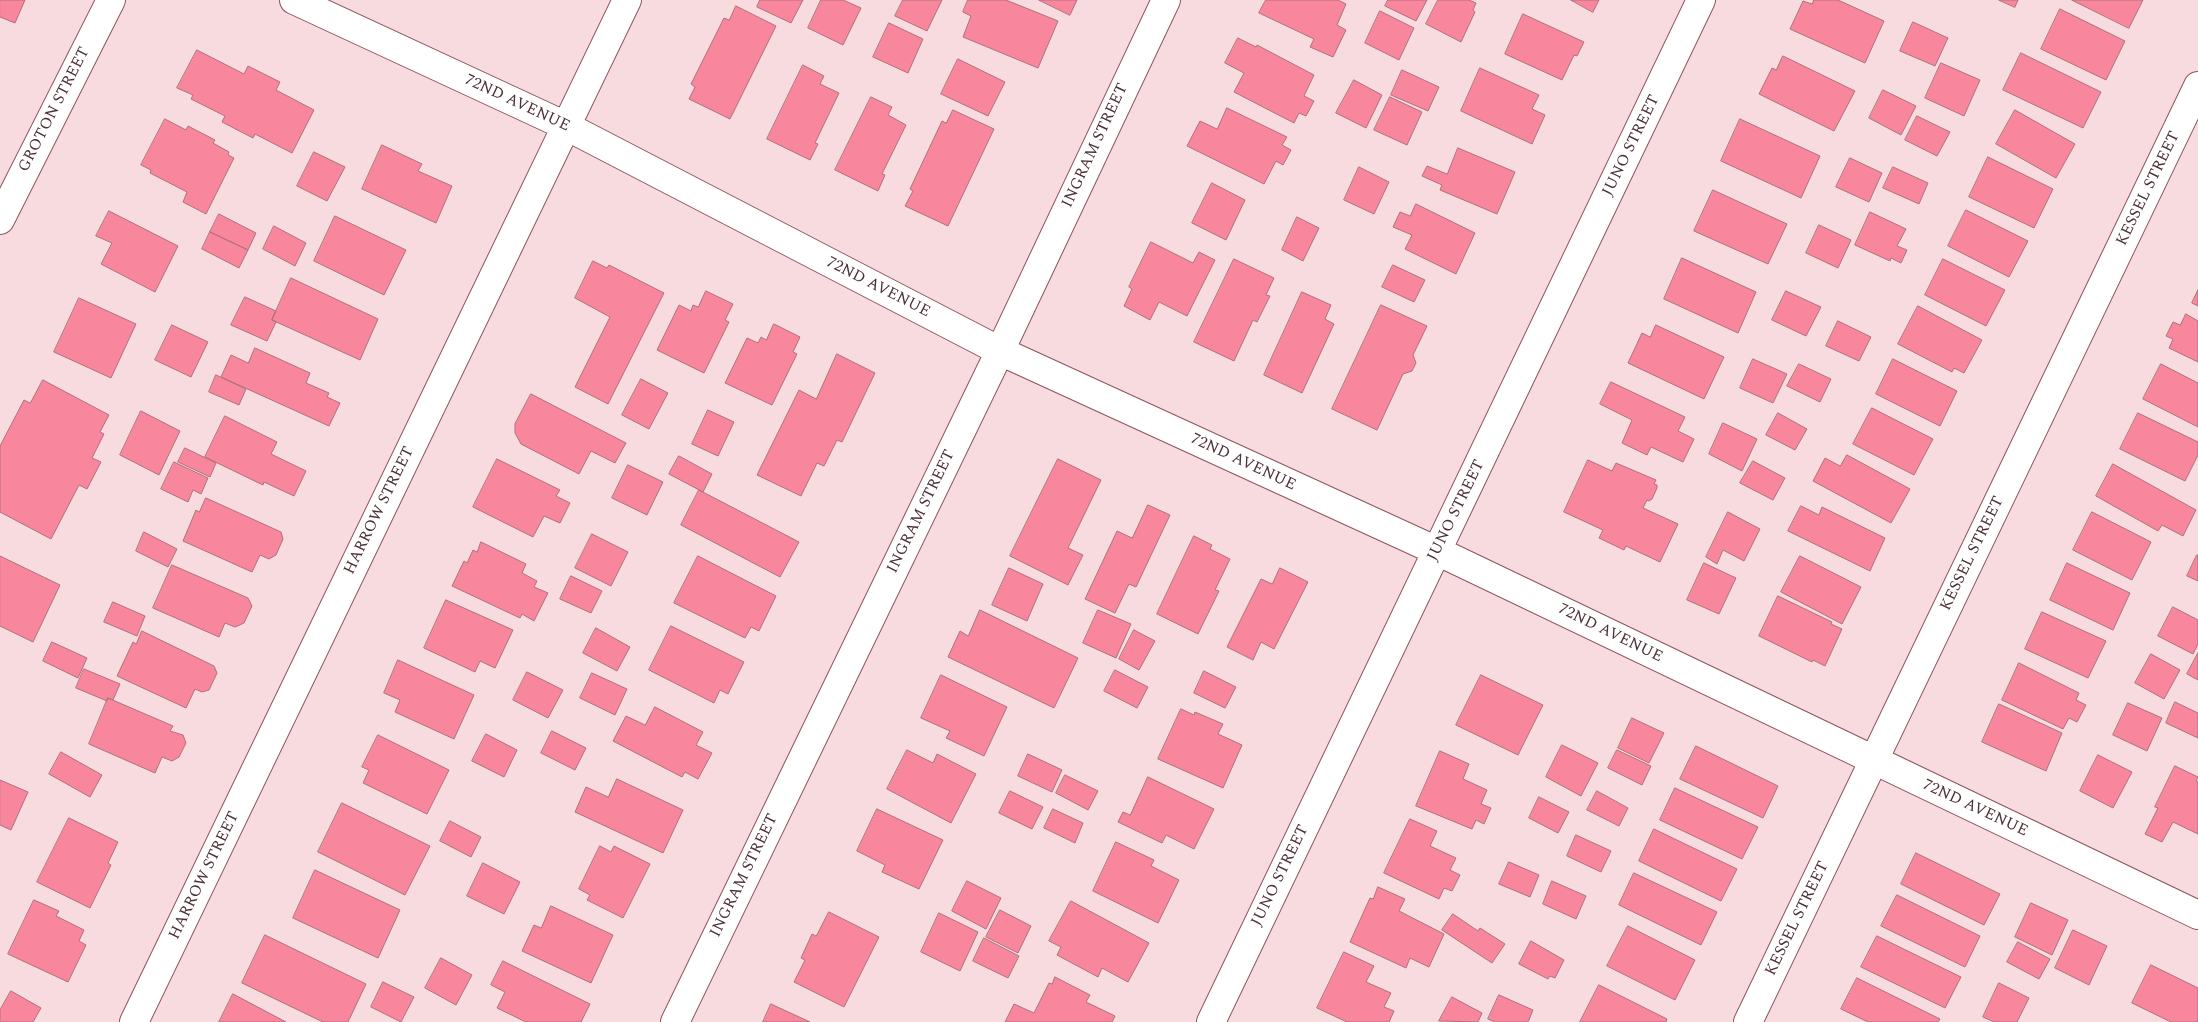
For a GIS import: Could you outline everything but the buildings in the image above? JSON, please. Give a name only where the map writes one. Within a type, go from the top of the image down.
[{"type":"street","name":"GROTON STREET","points":[[0,220],[110,0]]},
{"type":"street","name":"72ND AVENUE","points":[[294,0],[566,126],[1000,351],[1437,551],[2198,915]]},
{"type":"street","name":"HARROW STREET","points":[[134,1022],[627,0]]},
{"type":"street","name":"INGRAM STREET","points":[[675,1022],[1000,351],[1166,0]]},
{"type":"street","name":"JUNO STREET","points":[[1211,1022],[1701,0]]},
{"type":"street","name":"KESSEL STREET","points":[[1748,1022],[2198,86]]}]
